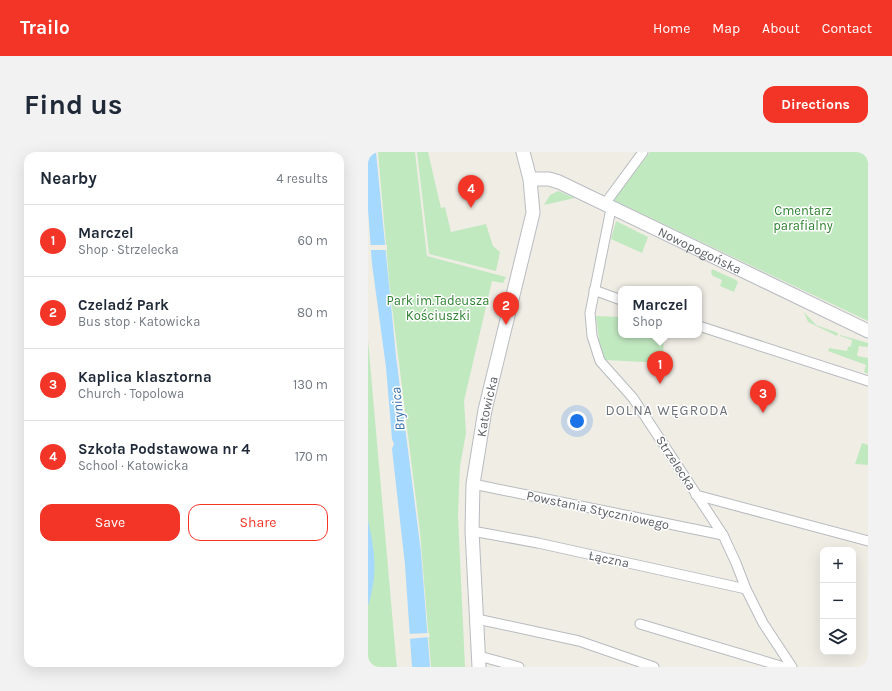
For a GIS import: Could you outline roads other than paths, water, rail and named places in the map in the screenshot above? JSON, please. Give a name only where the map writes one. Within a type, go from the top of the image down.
[{"type":"street","name":"Katowicka","points":[[479,662],[472,531],[473,484],[485,410],[534,213],[530,179],[523,152]]},
{"type":"street","points":[[608,207],[643,152]]},
{"type":"street","name":"Nowopogońska","points":[[530,179],[541,178],[559,182],[608,207],[868,331]]},
{"type":"street","name":"Strzelecka","points":[[608,207],[590,313],[592,336],[600,360],[633,398],[723,535],[746,589],[771,637],[792,667]]},
{"type":"street","points":[[594,290],[618,299]]},
{"type":"street","points":[[702,327],[868,381]]},
{"type":"street","name":"Powstania Styczniowego","points":[[473,484],[723,535]]},
{"type":"street","points":[[696,495],[868,541]]},
{"type":"street","name":"Łączna","points":[[472,531],[538,543],[746,589]]},
{"type":"street","points":[[476,619],[579,641],[654,667]]},
{"type":"street","points":[[640,624],[784,667]]},
{"type":"street","points":[[479,662],[519,667]]},
{"type":"water","name":"Brynica","points":[[368,152],[376,152],[396,356],[421,552],[430,667],[412,667],[405,565],[392,449],[394,444],[392,439],[386,367],[372,264],[368,209]]},
{"type":"water","points":[[368,520],[374,553],[374,573],[368,606]]},
{"type":"place","name":"Szkoła Podstawowa nr 4","points":[[471,208]]},
{"type":"place","name":"Czeladź Park","points":[[506,325]]},
{"type":"place","name":"Marczel","points":[[660,384]]},
{"type":"place","name":"Kaplica klasztorna","points":[[763,413]]},
{"type":"district","name":"DOLNA WĘGRODA","points":[[667,410]]},
{"type":"park label","name":"Cmentarz parafialny","points":[[803,218]]},
{"type":"park label","name":"Park im.Tadeusza Kościuszki","points":[[438,308]]}]
